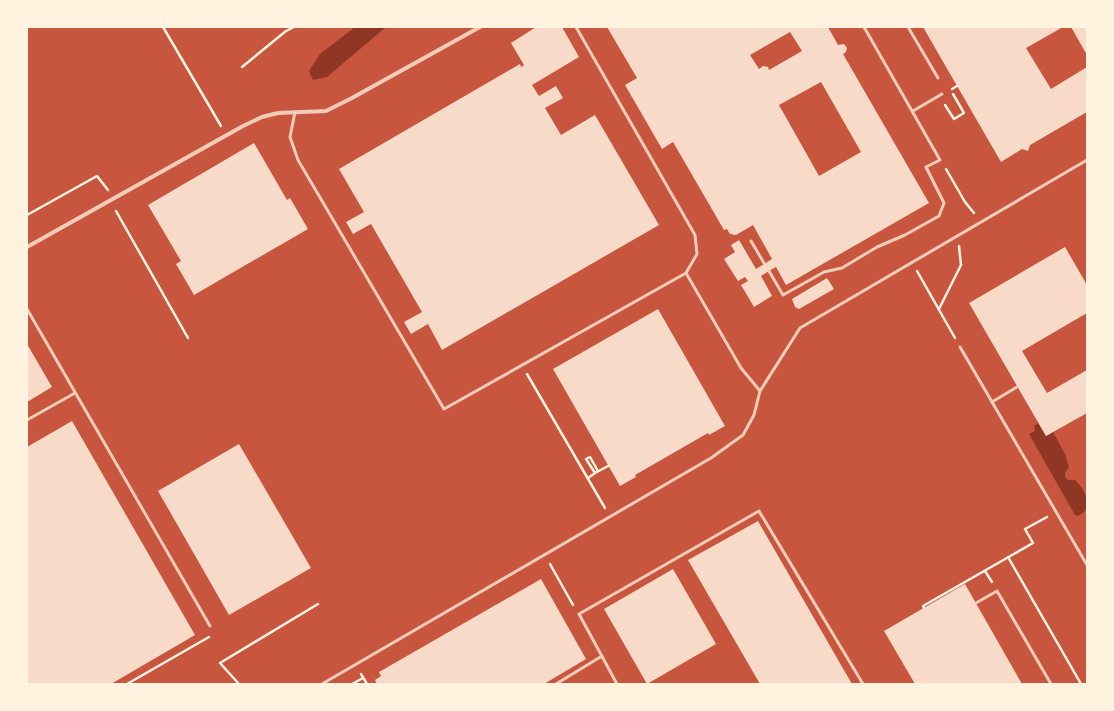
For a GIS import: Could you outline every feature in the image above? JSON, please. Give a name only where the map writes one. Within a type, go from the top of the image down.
[{"type":"street","points":[[27,247],[112,198],[226,135],[262,117],[278,113],[326,111],[480,27]]},
{"type":"lane","points":[[295,112],[290,137],[298,160],[444,409],[686,273],[698,254],[695,235],[576,27]]},
{"type":"lane","points":[[769,271],[783,295],[824,272],[842,268],[878,247],[905,235],[940,216],[944,203],[926,168],[940,160],[864,27]]},
{"type":"lane","points":[[908,27],[938,78]]},
{"type":"lane","points":[[913,111],[941,95]]},
{"type":"lane","points":[[322,684],[711,458],[743,435],[754,415],[760,391],[800,328],[1087,160]]},
{"type":"lane","points":[[752,241],[764,263]]},
{"type":"lane","points":[[686,273],[742,368],[760,391]]},
{"type":"lane","points":[[27,309],[74,393],[210,626]]},
{"type":"lane","points":[[960,347],[1087,565]]},
{"type":"lane","points":[[992,402],[1017,387]]},
{"type":"lane","points":[[27,420],[74,393]]},
{"type":"lane","points":[[617,684],[579,614],[759,511],[863,684]]},
{"type":"lane","points":[[976,603],[997,591],[1052,684]]},
{"type":"lane","points":[[556,684],[602,656]]},
{"type":"path","points":[[163,27],[226,135]]},
{"type":"path","points":[[242,67],[286,31],[294,27]]},
{"type":"path","points":[[941,95],[954,119],[964,113],[951,90]]},
{"type":"path","points":[[940,160],[965,202],[981,222]]},
{"type":"path","points":[[27,215],[96,176],[112,198],[188,338]]},
{"type":"path","points":[[939,310],[961,265],[961,248],[955,238]]},
{"type":"path","points":[[916,269],[960,347]]},
{"type":"path","points":[[522,366],[610,517]]},
{"type":"path","points":[[590,457],[598,471],[594,474],[586,459],[590,457]]},
{"type":"path","points":[[588,478],[608,466]]},
{"type":"path","points":[[924,608],[923,606],[1033,543],[1025,529],[1056,511]]},
{"type":"path","points":[[1008,557],[1081,684]]},
{"type":"path","points":[[557,576],[572,602]]},
{"type":"path","points":[[239,684],[220,663],[318,604]]},
{"type":"path","points":[[127,684],[209,638],[210,626]]},
{"type":"path","points":[[352,684],[363,678]]},
{"type":"shaded area","points":[[355,27],[386,27],[327,77],[313,80],[309,71],[320,54]]},
{"type":"shaded area","points":[[1038,423],[1046,436],[1053,432],[1065,454],[1069,467],[1065,473],[1065,477],[1068,480],[1075,480],[1085,493],[1087,498],[1086,508],[1083,513],[1078,516],[1075,515],[1029,434],[1035,431],[1034,426]]},
{"type":"building","points":[[536,27],[562,27],[579,57],[532,85],[539,96],[556,86],[563,98],[545,108],[561,135],[595,115],[659,225],[442,350],[428,324],[411,334],[404,322],[422,312],[371,224],[353,234],[346,222],[364,212],[339,169],[520,64],[521,67],[524,65],[511,43]]},
{"type":"building","points":[[607,27],[828,27],[838,45],[844,44],[847,48],[846,52],[843,54],[929,203],[786,285],[776,267],[769,271],[761,276],[772,296],[754,307],[741,285],[748,281],[745,277],[738,281],[724,259],[735,252],[731,245],[739,240],[756,269],[772,259],[753,225],[736,235],[730,234],[727,229],[724,230],[673,142],[662,149],[625,85],[637,78]],"holes":[[[790,32],[802,51],[769,70],[768,67],[763,66],[759,69],[750,55]],[[821,82],[861,152],[819,176],[779,105]]]},
{"type":"building","points":[[923,27],[1063,27],[1026,48],[1051,89],[1087,67],[1087,112],[1030,145],[1028,151],[1022,149],[1001,162]]},
{"type":"building","points":[[1071,27],[1087,27],[1087,55]]},
{"type":"building","points":[[254,143],[287,200],[290,198],[308,229],[194,295],[176,264],[181,261],[148,205]]},
{"type":"building","points":[[1065,247],[1087,285],[1087,313],[1022,351],[1047,393],[1087,370],[1087,413],[1046,436],[969,303]]},
{"type":"building","points":[[827,278],[834,289],[799,309],[795,307],[792,299]]},
{"type":"building","points":[[658,309],[725,426],[709,435],[708,433],[635,475],[636,477],[620,486],[553,369]]},
{"type":"building","points":[[27,344],[52,387],[27,402]]},
{"type":"building","points":[[72,421],[195,635],[111,684],[27,684],[27,447]]},
{"type":"building","points":[[239,444],[311,568],[229,615],[158,491]]},
{"type":"building","points":[[758,521],[852,684],[760,684],[688,560]]},
{"type":"building","points":[[673,569],[716,644],[647,684],[604,609]]},
{"type":"building","points":[[541,579],[586,659],[544,684],[377,684],[375,680],[381,676],[379,672]]},
{"type":"building","points":[[965,584],[1022,684],[915,684],[884,631]]}]
